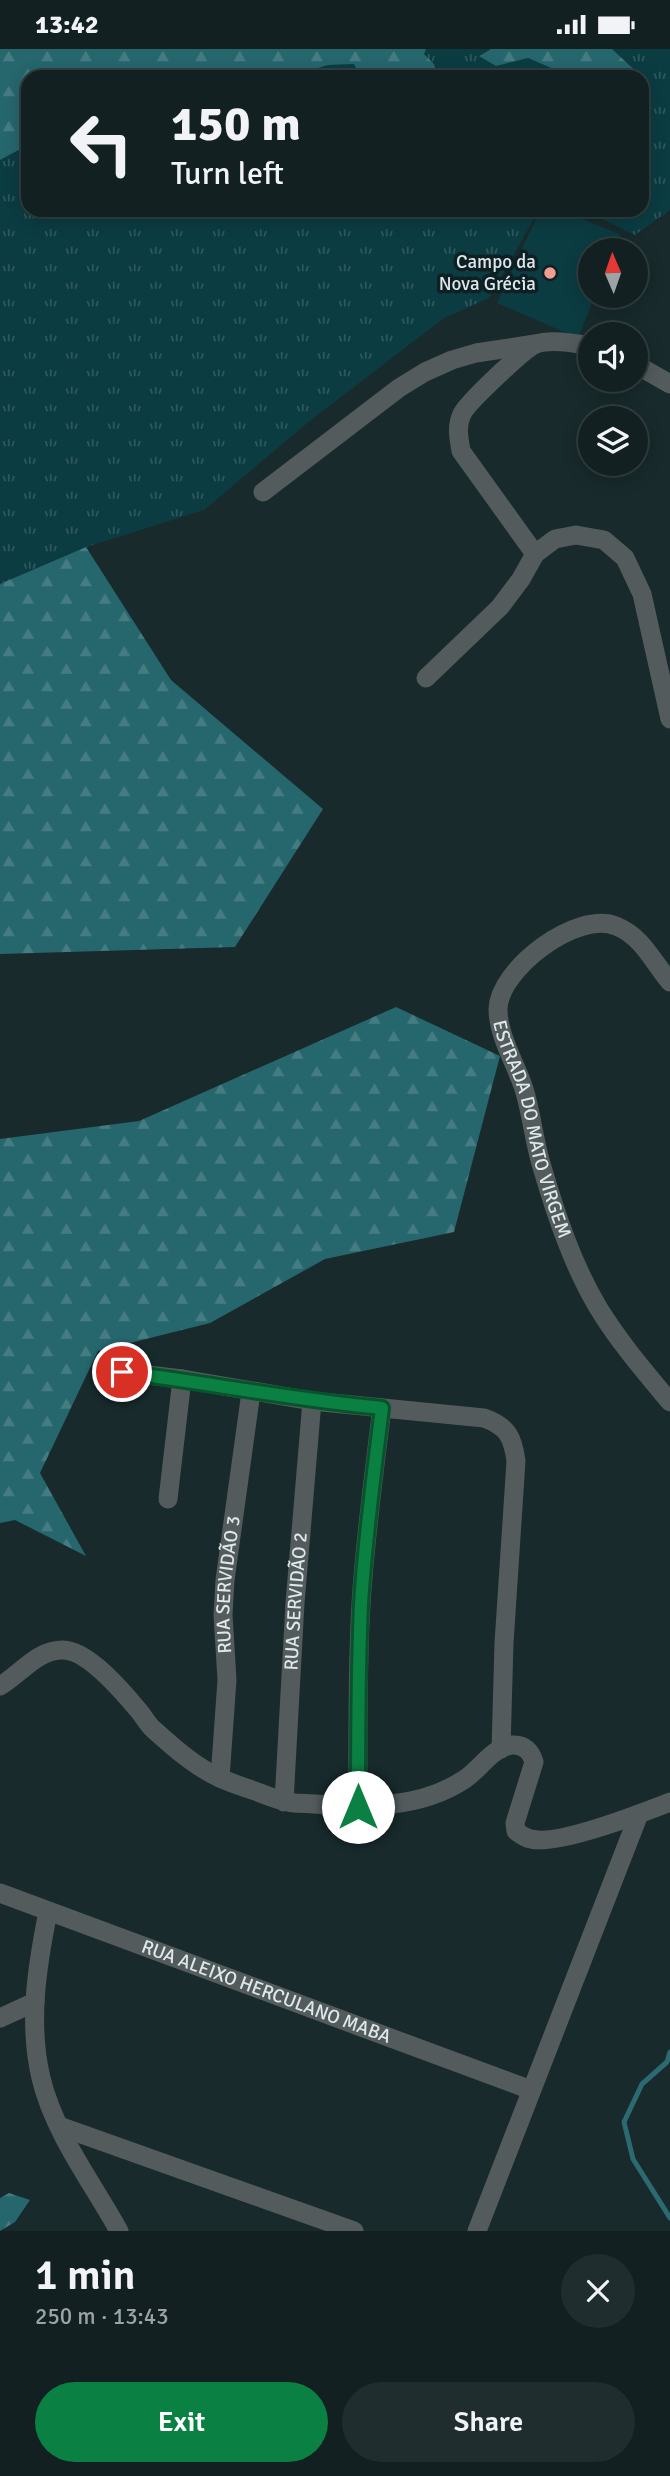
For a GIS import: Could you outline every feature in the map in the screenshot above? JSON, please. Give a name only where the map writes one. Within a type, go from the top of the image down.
[{"type":"street","points":[[535,554],[461,451],[458,434],[462,414],[479,393],[536,344]]},
{"type":"street","points":[[264,492],[399,388],[425,372],[476,353],[536,344],[578,344]]},
{"type":"street","points":[[648,371],[670,384]]},
{"type":"street","points":[[426,678],[500,607],[535,554],[555,539],[576,535],[604,540],[625,558],[642,594],[670,719]]},
{"type":"street","name":"ESTRADA DO MATO VIRGEM","points":[[670,982],[639,939],[615,925],[593,922],[561,933],[517,969],[501,992],[498,1008],[500,1027],[525,1092],[541,1164],[566,1239],[598,1308],[630,1354],[670,1402]]},
{"type":"street","points":[[122,1372],[312,1401],[484,1417],[498,1422],[508,1431],[514,1443],[516,1461],[504,1643],[501,1749]]},
{"type":"street","points":[[168,1499],[182,1380]]},
{"type":"street","name":"RUA SERVIDÃO 3","points":[[220,1778],[227,1680],[223,1615],[225,1580],[251,1392]]},
{"type":"street","name":"RUA SERVIDÃO 2","points":[[284,1802],[295,1603],[312,1401]]},
{"type":"street","points":[[358,1807],[361,1602],[382,1408]]},
{"type":"street","points":[[0,1686],[49,1651],[65,1649],[80,1654],[139,1711],[150,1726],[200,1767],[220,1778],[284,1802],[358,1807],[403,1803],[465,1779],[501,1749],[511,1745],[522,1746],[531,1753],[534,1762],[515,1823],[516,1831],[531,1839],[555,1838],[639,1814],[670,1802]]},
{"type":"street","points":[[477,2231],[639,1814]]},
{"type":"street","name":"RUA ALEIXO HERCULANO MABA","points":[[0,1893],[531,2090]]},
{"type":"street","points":[[48,1912],[39,1959],[35,2002],[35,2038],[41,2078],[59,2126],[119,2231]]},
{"type":"street","points":[[0,2018],[35,2002]]},
{"type":"street","points":[[59,2126],[354,2231]]},
{"type":"green space","points":[[0,49],[426,49],[424,54],[436,70],[357,70],[354,64],[328,65],[312,70],[21,70],[21,149],[0,160]]},
{"type":"green space","points":[[426,49],[491,49],[479,55],[496,66],[528,58],[556,70],[436,70],[424,54]]},
{"type":"green space","points":[[491,49],[612,49],[635,70],[556,70],[528,58],[496,66],[479,56]]},
{"type":"green space","points":[[612,49],[670,49],[670,210],[635,235],[598,217],[649,217],[649,70],[636,70]]},
{"type":"green space","points":[[355,64],[357,70],[312,70],[328,65]]},
{"type":"green space","points":[[21,149],[21,217],[535,217],[489,298],[444,318],[312,419],[204,510],[86,547],[0,584],[0,160]]},
{"type":"green space","name":"Campo da Nova Grécia","points":[[537,217],[577,217],[620,234],[618,238],[578,238],[578,308],[590,308],[584,322],[578,322],[578,338],[497,303]]},
{"type":"green space","points":[[86,547],[171,680],[323,809],[235,947],[0,954],[0,584]]},
{"type":"green space","points":[[396,1007],[500,1056],[454,1232],[325,1259],[210,1323],[98,1351],[40,1473],[86,1556],[15,1520],[0,1523],[0,1139],[139,1121]]},
{"type":"green space","points":[[9,2193],[30,2200],[15,2222],[0,2231],[0,2198]]},
{"type":"waterway","points":[[670,2052],[667,2062],[642,2084],[624,2122],[633,2159],[670,2218]]},
{"type":"place","name":"Campo da Nova Grécia","points":[[550,273]]},
{"type":"route","points":[[122,1372],[312,1401],[382,1408],[361,1602],[358,1807]]}]
